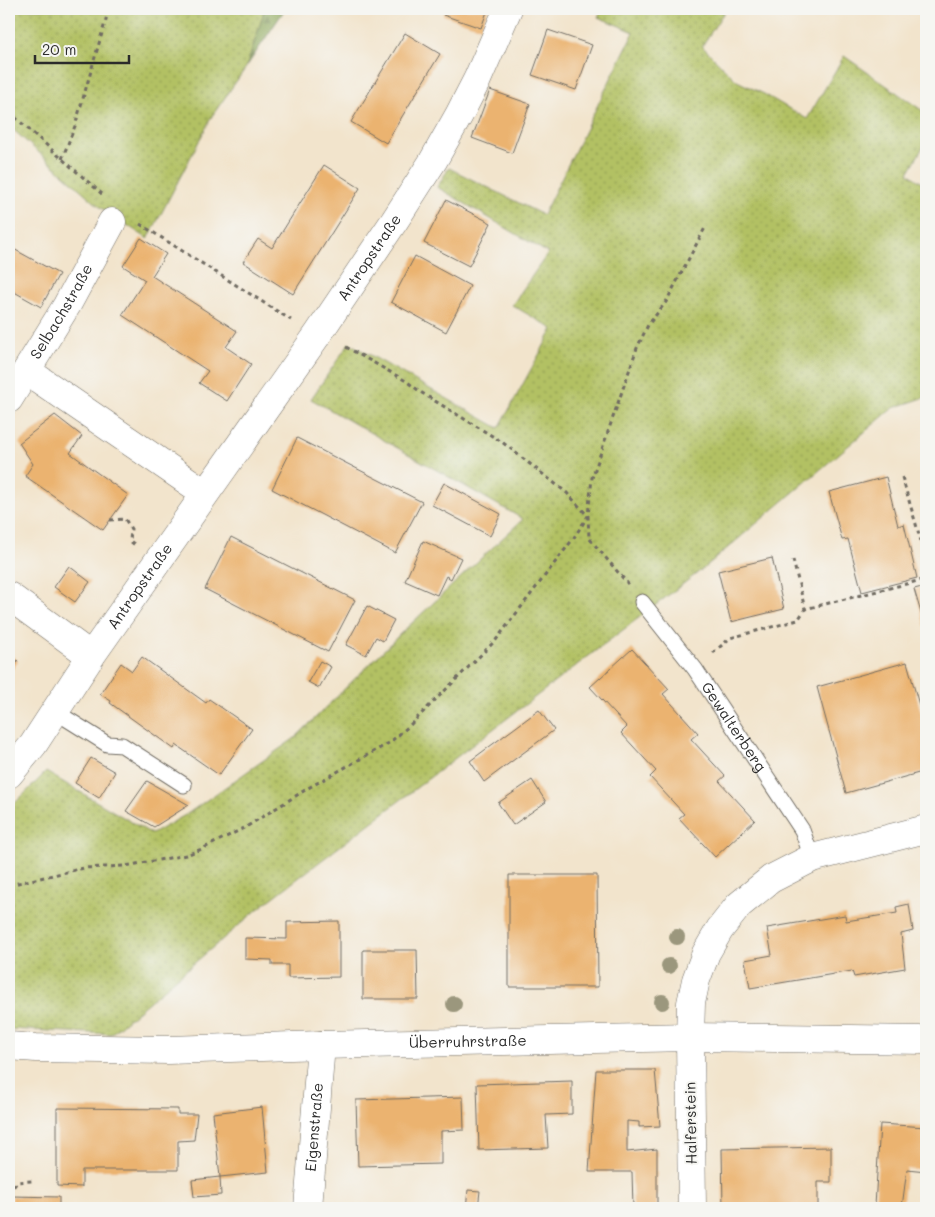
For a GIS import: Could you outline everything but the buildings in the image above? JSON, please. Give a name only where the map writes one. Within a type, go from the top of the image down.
[{"type":"street","name":"Antropstraße","points":[[9,774],[33,745],[56,712],[91,656],[318,334],[434,161],[477,80],[508,9]]},
{"type":"street","name":"Selbachstraße","points":[[9,399],[67,305],[118,214]]},
{"type":"street","points":[[27,371],[206,493]]},
{"type":"street","points":[[9,596],[91,656]]},
{"type":"street","points":[[690,1038],[691,1003],[696,980],[706,953],[720,929],[740,905],[771,879],[812,858],[926,829]]},
{"type":"street","name":"Überruhrstraße","points":[[9,1046],[168,1050],[690,1038],[926,1040]]},
{"type":"street","name":"Halferstein","points":[[690,1038],[692,1208]]},
{"type":"street","name":"Eigenstraße","points":[[308,1208],[321,1045]]},
{"type":"lane","name":"Gewalterberg","points":[[642,602],[695,669],[802,830],[812,858]]},
{"type":"lane","points":[[56,712],[107,744],[122,745],[184,785]]},
{"type":"path","points":[[62,159],[75,126],[109,9]]},
{"type":"path","points":[[9,112],[62,159],[118,214],[288,319],[348,348],[406,381],[422,393],[502,442],[566,493],[588,516]]},
{"type":"path","points":[[642,602],[589,538],[588,516],[592,478],[637,348],[648,325],[666,302],[706,226]]},
{"type":"path","points":[[902,477],[926,558]]},
{"type":"path","points":[[9,885],[84,868],[125,866],[186,855],[246,827],[310,787],[389,743],[409,726],[496,640],[573,539],[588,516]]},
{"type":"path","points":[[110,520],[125,519],[131,530],[130,541],[157,563]]},
{"type":"path","points":[[793,560],[806,609]]},
{"type":"path","points":[[695,669],[730,638],[798,620],[806,609],[926,579]]},
{"type":"path","points":[[9,1193],[17,1182],[32,1181]]},
{"type":"green space","points":[[9,9],[265,9],[247,66],[212,116],[148,239],[100,207],[9,126]]},
{"type":"green space","points":[[265,9],[285,9],[247,66]]},
{"type":"green space","points":[[602,9],[726,9],[702,46],[737,81],[807,119],[844,56],[926,113],[926,142],[908,173],[926,186],[926,397],[893,408],[704,568],[258,909],[111,1034],[9,1029],[9,809],[46,772],[152,834],[187,814],[295,738],[399,635],[523,519],[311,399],[349,343],[499,428],[553,329],[512,305],[548,253],[437,187],[449,168],[543,215],[634,32],[598,17]]}]
